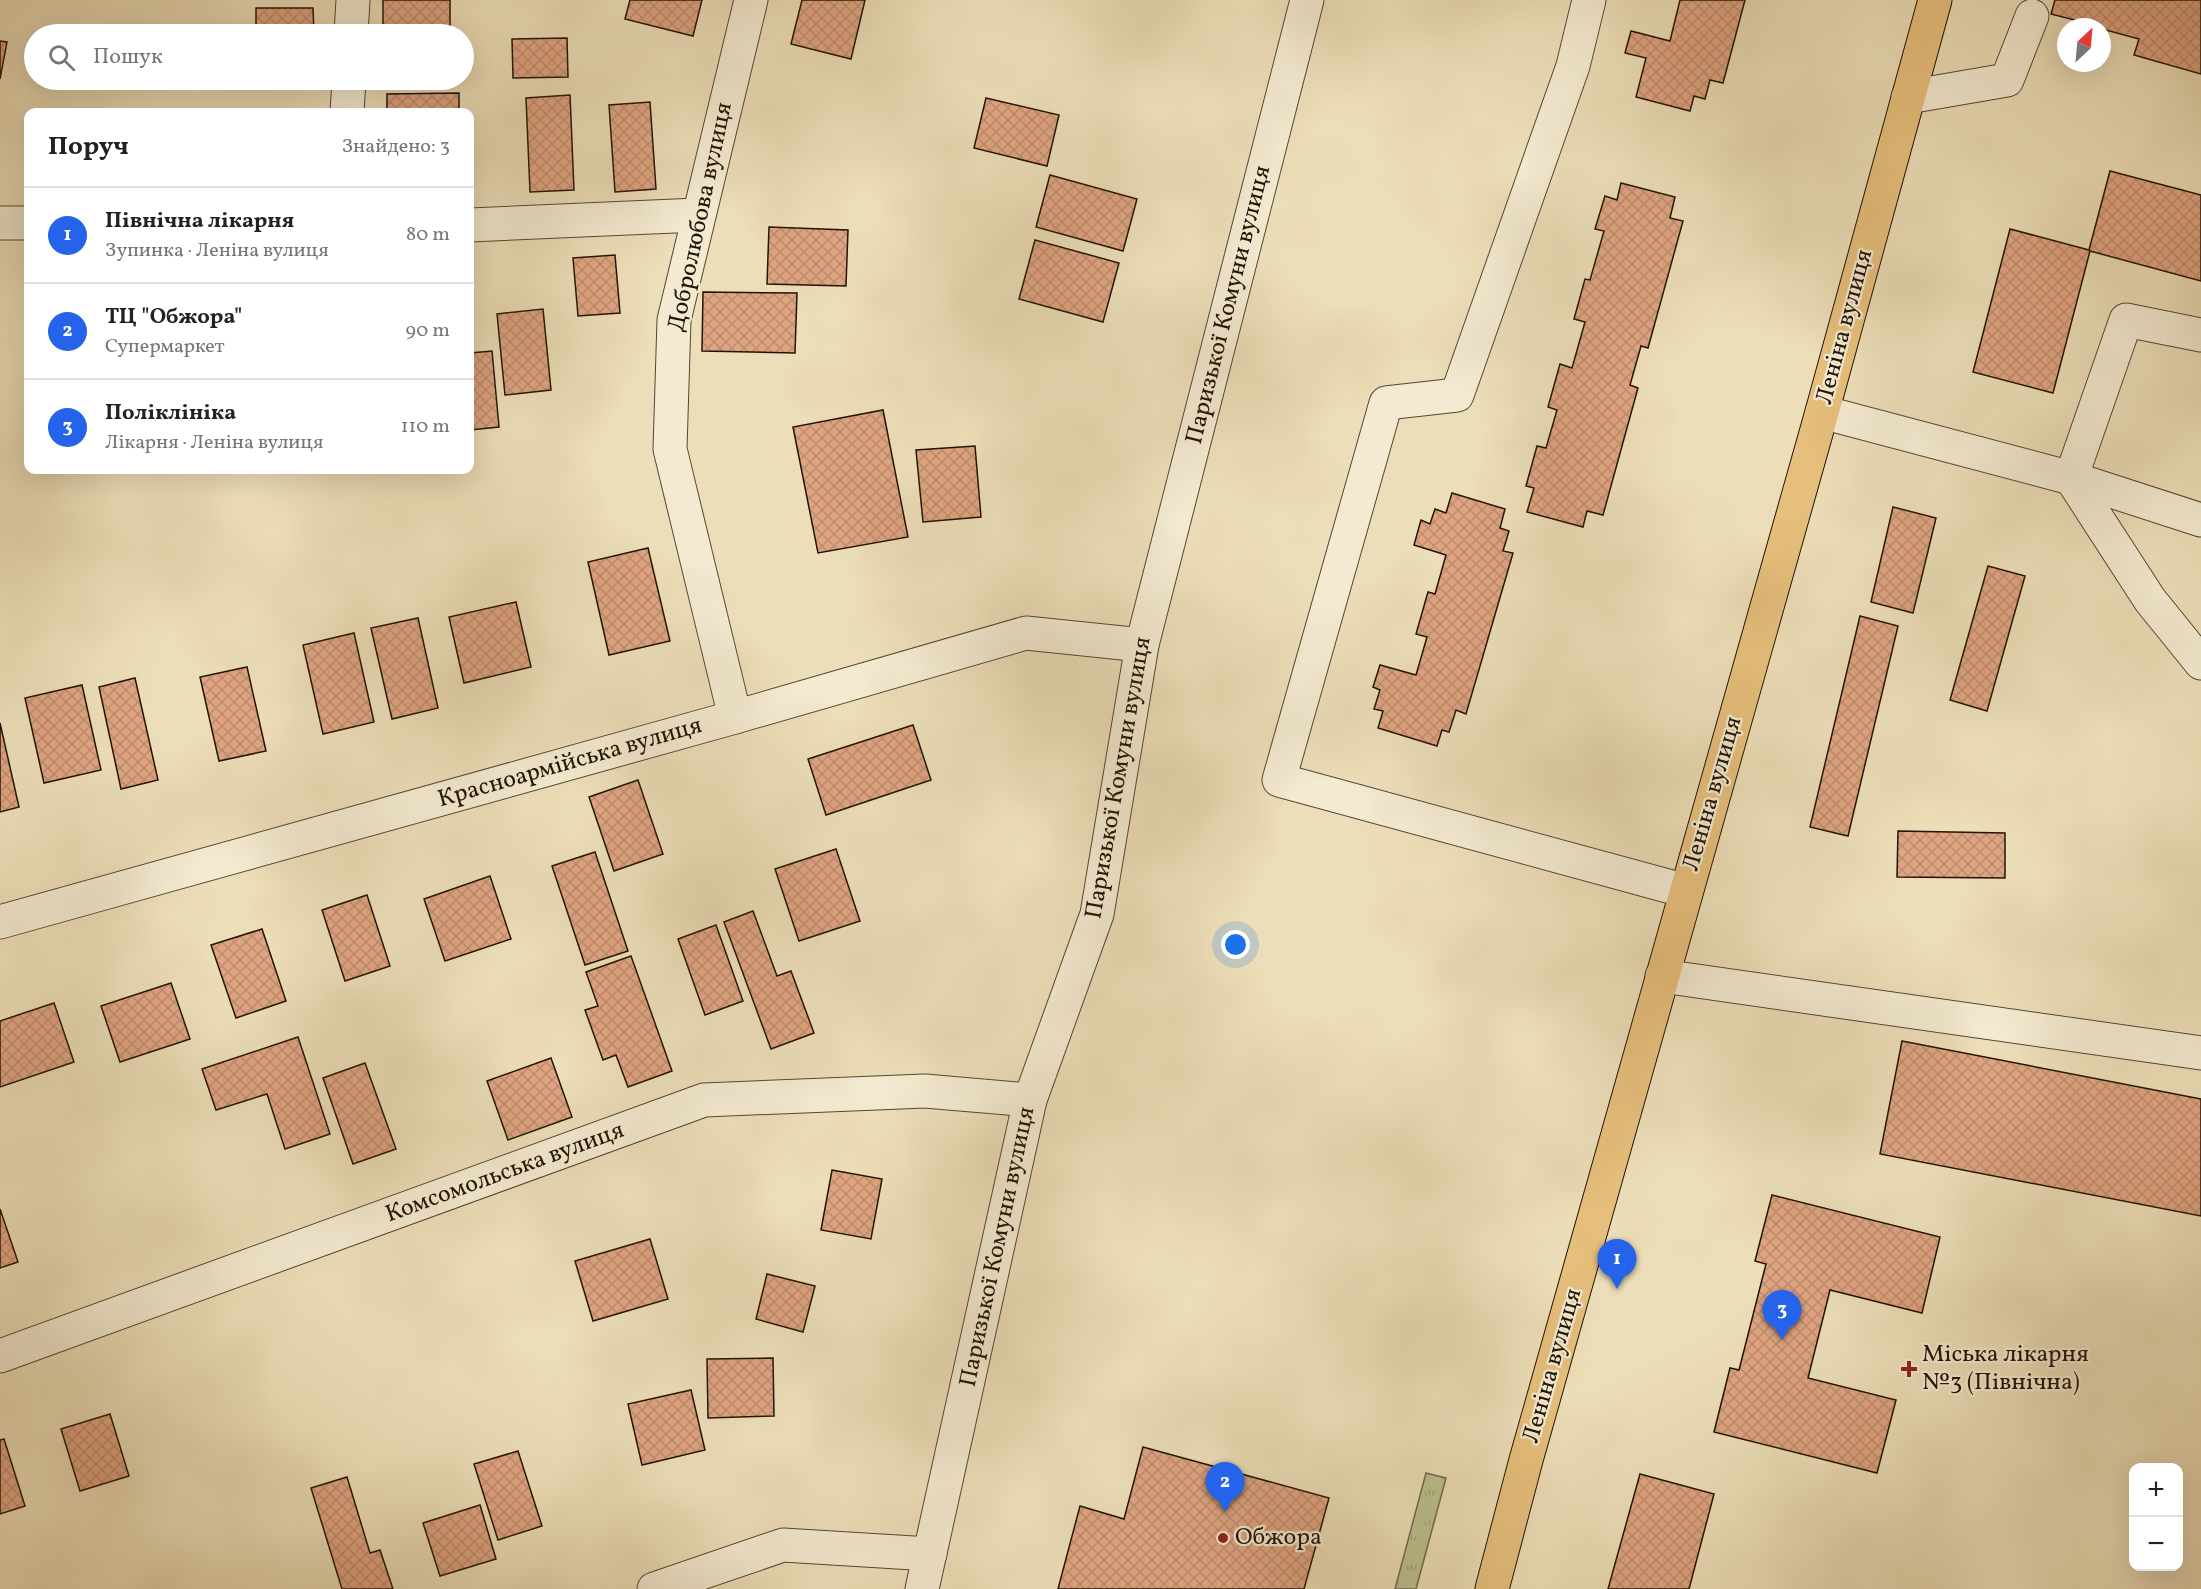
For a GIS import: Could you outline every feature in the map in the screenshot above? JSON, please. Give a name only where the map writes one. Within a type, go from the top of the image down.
[{"type":"main road","name":"Леніна вулиця","points":[[1492,1589],[1935,0]]},
{"type":"street","points":[[352,24],[353,0]]},
{"type":"street","name":"Добролюбова вулиця","points":[[735,717],[670,449],[674,320],[751,0]]},
{"type":"street","name":"Паризької Комуни вулиця","points":[[922,1589],[1030,1100],[1097,915],[1142,645],[1307,0]]},
{"type":"street","points":[[1589,0],[1573,66],[1457,395],[1386,403],[1279,780],[1686,891]]},
{"type":"street","points":[[1908,97],[2007,80],[2032,16]]},
{"type":"street","points":[[347,108],[348,90]]},
{"type":"street","points":[[474,225],[698,215]]},
{"type":"street","points":[[0,222],[24,223]]},
{"type":"street","points":[[2071,478],[2126,320],[2201,335]]},
{"type":"street","points":[[1822,412],[2071,478],[2201,520]]},
{"type":"street","points":[[2071,478],[2150,600],[2201,663]]},
{"type":"street","name":"Красноармійська вулиця","points":[[0,922],[735,717],[1026,633],[1142,645]]},
{"type":"street","points":[[1662,976],[2201,1053]]},
{"type":"street","name":"Комсомольська вулиця","points":[[0,1356],[704,1100],[925,1091],[1030,1100]]},
{"type":"street","points":[[654,1589],[783,1545],[930,1554]]},
{"type":"green space","points":[[1426,1473],[1446,1478],[1416,1589],[1395,1589]]},
{"type":"building","points":[[383,0],[450,0],[450,24],[383,24]]},
{"type":"building","points":[[630,0],[702,0],[693,36],[625,19]]},
{"type":"building","points":[[802,0],[865,0],[851,59],[791,44]]},
{"type":"building","points":[[1680,0],[1745,0],[1723,83],[1710,80],[1705,99],[1694,96],[1690,111],[1636,97],[1646,58],[1625,53],[1631,31],[1670,41]]},
{"type":"building","points":[[2055,0],[2201,0],[2201,74],[2134,55],[2139,39],[2111,31],[2111,18],[2067,18],[2051,14]]},
{"type":"building","points":[[256,8],[313,8],[314,24],[256,24]]},
{"type":"building","points":[[567,38],[568,77],[513,78],[512,39]]},
{"type":"building","points":[[0,41],[7,42],[0,79]]},
{"type":"building","points":[[459,93],[459,108],[387,108],[387,94]]},
{"type":"building","points":[[570,95],[574,190],[530,192],[526,98]]},
{"type":"building","points":[[986,98],[1059,115],[1047,166],[974,148]]},
{"type":"building","points":[[650,102],[656,189],[615,192],[609,105]]},
{"type":"building","points":[[2110,171],[2201,195],[2201,281],[2090,251],[2053,393],[1973,372],[2010,229],[2089,250]]},
{"type":"building","points":[[1050,175],[1137,199],[1123,251],[1036,227]]},
{"type":"building","points":[[1621,183],[1675,197],[1670,218],[1683,221],[1648,348],[1641,346],[1630,385],[1638,388],[1603,515],[1587,511],[1583,527],[1527,512],[1534,488],[1526,486],[1537,446],[1546,448],[1557,410],[1548,407],[1560,364],[1572,368],[1585,322],[1574,319],[1585,279],[1590,280],[1604,231],[1595,229],[1605,196],[1617,200]]},
{"type":"building","points":[[769,227],[848,230],[846,286],[767,284]]},
{"type":"building","points":[[1035,240],[1119,263],[1103,322],[1019,299]]},
{"type":"building","points":[[615,255],[620,313],[578,316],[573,258]]},
{"type":"building","points":[[703,292],[797,293],[795,353],[702,351]]},
{"type":"building","points":[[543,309],[551,390],[505,395],[497,314]]},
{"type":"building","points":[[492,351],[499,427],[474,430],[474,353]]},
{"type":"building","points":[[883,410],[908,537],[818,553],[793,427]]},
{"type":"building","points":[[975,446],[981,517],[923,522],[916,450]]},
{"type":"building","points":[[1452,493],[1505,509],[1500,528],[1509,531],[1503,551],[1513,553],[1466,714],[1456,710],[1449,732],[1442,730],[1437,746],[1378,728],[1383,711],[1374,709],[1380,690],[1373,687],[1380,665],[1416,675],[1427,637],[1416,634],[1428,592],[1435,594],[1446,555],[1414,545],[1421,520],[1430,524],[1435,509],[1446,513]]},
{"type":"building","points":[[1893,507],[1936,518],[1913,613],[1871,602]]},
{"type":"building","points":[[648,548],[670,641],[609,655],[588,562]]},
{"type":"building","points":[[1988,566],[2025,576],[1987,711],[1950,700]]},
{"type":"building","points":[[516,602],[531,667],[464,683],[449,617]]},
{"type":"building","points":[[1860,616],[1898,626],[1848,836],[1810,827]]},
{"type":"building","points":[[418,618],[438,708],[392,719],[371,628]]},
{"type":"building","points":[[354,633],[374,722],[323,734],[303,645]]},
{"type":"building","points":[[247,667],[266,751],[219,761],[200,677]]},
{"type":"building","points":[[135,678],[158,780],[121,789],[99,687]]},
{"type":"building","points":[[82,685],[101,770],[44,783],[25,698]]},
{"type":"building","points":[[0,723],[19,807],[0,812]]},
{"type":"building","points":[[913,725],[931,780],[826,815],[808,759]]},
{"type":"building","points":[[638,780],[663,854],[614,871],[589,797]]},
{"type":"building","points":[[1898,831],[2005,833],[2005,878],[1897,877]]},
{"type":"building","points":[[836,849],[860,921],[799,941],[775,869]]},
{"type":"building","points":[[595,852],[628,951],[585,965],[552,866]]},
{"type":"building","points":[[490,876],[511,939],[445,961],[424,899]]},
{"type":"building","points":[[367,895],[390,966],[345,981],[322,910]]},
{"type":"building","points":[[753,911],[777,976],[791,971],[814,1033],[771,1049],[724,922]]},
{"type":"building","points":[[716,925],[743,1001],[705,1015],[678,939]]},
{"type":"building","points":[[262,929],[286,1001],[236,1018],[211,945]]},
{"type":"building","points":[[631,956],[672,1071],[628,1087],[616,1055],[603,1060],[585,1010],[598,1006],[586,972]]},
{"type":"building","points":[[171,983],[190,1039],[120,1062],[101,1006]]},
{"type":"building","points":[[54,1003],[74,1062],[0,1087],[0,1021]]},
{"type":"building","points":[[298,1037],[330,1134],[285,1149],[267,1094],[216,1110],[202,1069]]},
{"type":"building","points":[[1902,1041],[2201,1099],[2201,1216],[1880,1154]]},
{"type":"building","points":[[551,1058],[572,1117],[508,1140],[487,1081]]},
{"type":"building","points":[[365,1063],[396,1149],[353,1164],[323,1078]]},
{"type":"building","points":[[832,1170],[882,1179],[871,1239],[821,1230]]},
{"type":"building","points":[[1772,1195],[1940,1237],[1922,1313],[1830,1290],[1808,1378],[1896,1400],[1877,1473],[1714,1432],[1730,1368],[1739,1370],[1766,1264],[1755,1261]]},
{"type":"building","points":[[0,1209],[18,1262],[0,1268]]},
{"type":"building","points":[[650,1239],[668,1299],[593,1321],[575,1261]]},
{"type":"building","points":[[767,1274],[815,1286],[803,1332],[756,1319]]},
{"type":"building","points":[[773,1358],[774,1416],[708,1418],[707,1359]]},
{"type":"building","points":[[691,1390],[705,1450],[642,1465],[628,1404]]},
{"type":"building","points":[[110,1414],[129,1476],[80,1491],[61,1429]]},
{"type":"building","points":[[4,1439],[25,1506],[0,1514],[0,1440]]},
{"type":"building","points":[[1143,1447],[1329,1498],[1304,1589],[1058,1589],[1080,1506],[1124,1519]]},
{"type":"building","points":[[518,1451],[542,1526],[498,1540],[474,1464]]},
{"type":"building","points":[[1640,1474],[1714,1494],[1689,1589],[1608,1589]]},
{"type":"building","points":[[347,1477],[370,1553],[380,1550],[393,1589],[342,1589],[311,1488]]},
{"type":"building","points":[[480,1505],[496,1559],[440,1576],[423,1523]]},
{"type":"place","name":"Північна лікарня","points":[[1617,1289]]},
{"type":"place","name":"Поліклініка","points":[[1782,1340]]},
{"type":"place","name":"Міська лікарня №3 (Північна)","points":[[1909,1369]]},
{"type":"place","name":"ТЦ \"Обжора\"","points":[[1225,1512]]},
{"type":"place","name":"Обжора","points":[[1223,1538]]}]
